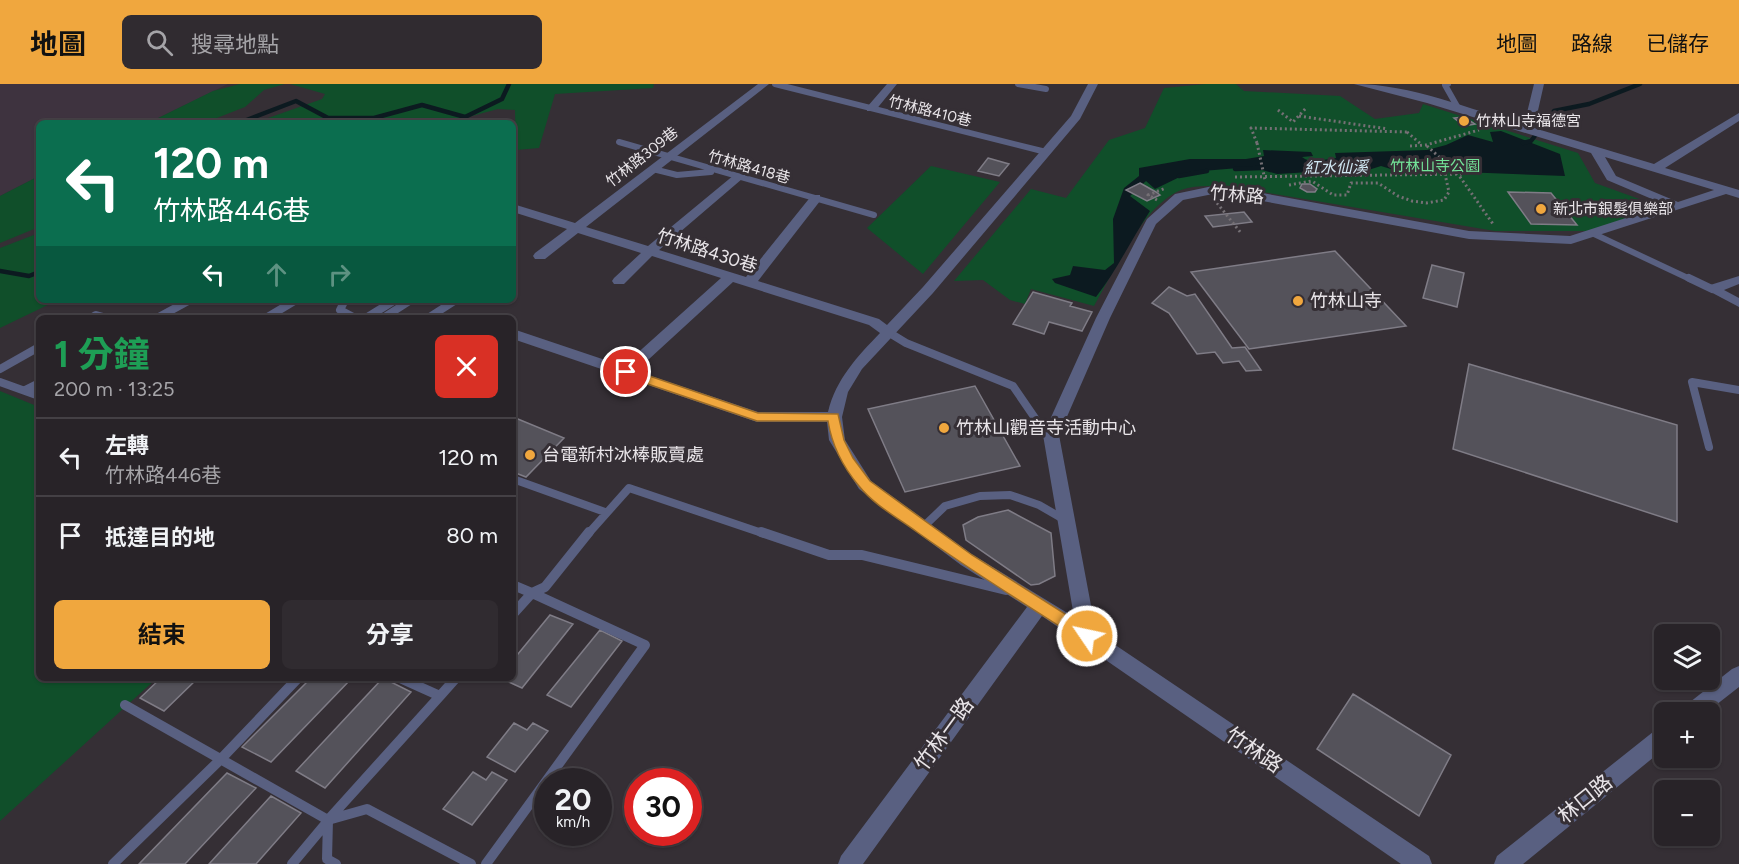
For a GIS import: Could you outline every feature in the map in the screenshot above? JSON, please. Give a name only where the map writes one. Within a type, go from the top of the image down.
[{"type":"street","name":"竹林路309巷","points":[[540,256],[764,84]]},
{"type":"street","points":[[871,109],[892,84]]},
{"type":"street","name":"竹林路","points":[[1093,84],[1076,117],[928,290],[857,366],[840,392],[834,417],[837,440],[866,485],[922,528],[1040,604],[1421,864]]},
{"type":"street","name":"竹林路","points":[[1359,84],[1394,87],[1732,192]]},
{"type":"street","points":[[1528,129],[1539,84]]},
{"type":"street","points":[[1655,169],[1739,116]]},
{"type":"street","points":[[1594,150],[1611,178],[1678,206]]},
{"type":"street","points":[[619,281],[649,252],[738,177]]},
{"type":"street","name":"竹林路","points":[[1051,435],[1103,318],[1151,222],[1179,197],[1213,190],[1235,192],[1469,235],[1571,240],[1678,206],[1732,192]]},
{"type":"street","points":[[749,283],[816,198]]},
{"type":"street","name":"竹林路430巷","points":[[516,209],[874,322],[888,332]]},
{"type":"street","points":[[626,372],[730,277]]},
{"type":"street","points":[[1712,289],[1739,280]]},
{"type":"street","points":[[1712,289],[1739,303]]},
{"type":"street","points":[[516,335],[757,417],[834,417]]},
{"type":"street","points":[[1051,435],[1087,636]]},
{"type":"street","name":"竹林一路","points":[[849,864],[1040,604]]},
{"type":"street","points":[[1705,702],[1739,675]]},
{"type":"street","name":"林口路","points":[[1505,864],[1654,744]]},
{"type":"lane","name":"竹林路410巷","points":[[775,84],[1046,152]]},
{"type":"lane","points":[[1018,84],[1047,89]]},
{"type":"lane","points":[[1449,84],[1444,85],[1458,108]]},
{"type":"lane","name":"竹林路418巷","points":[[619,142],[874,215]]},
{"type":"lane","points":[[653,169],[677,175],[717,171]]},
{"type":"lane","points":[[1592,233],[1712,289]]},
{"type":"lane","points":[[162,315],[184,303]]},
{"type":"lane","points":[[271,315],[291,303]]},
{"type":"lane","points":[[344,303],[340,310],[349,315]]},
{"type":"lane","points":[[371,315],[390,303]]},
{"type":"lane","points":[[388,315],[406,303]]},
{"type":"lane","points":[[433,315],[451,303]]},
{"type":"lane","points":[[888,332],[906,343],[1013,386],[1037,422],[1051,435]]},
{"type":"lane","points":[[0,369],[36,349]]},
{"type":"lane","points":[[0,382],[36,395]]},
{"type":"lane","points":[[1709,447],[1692,382],[1739,390]]},
{"type":"lane","points":[[25,390],[36,384]]},
{"type":"lane","points":[[516,480],[605,512]]},
{"type":"lane","points":[[516,611],[532,593],[545,587],[605,512],[629,488],[829,555],[862,555],[1022,593]]},
{"type":"lane","points":[[922,528],[945,506],[980,496],[1010,495],[1039,505],[1066,520]]},
{"type":"lane","points":[[486,864],[645,645],[516,586]]},
{"type":"lane","points":[[113,864],[220,760],[295,681]]},
{"type":"lane","points":[[407,681],[440,696]]},
{"type":"lane","points":[[292,864],[328,820],[453,681]]},
{"type":"lane","points":[[125,705],[328,820],[367,808],[471,864]]},
{"type":"lane","points":[[328,820],[327,859],[336,864]]},
{"type":"path","points":[[1278,110],[1293,122],[1307,107]]},
{"type":"path","points":[[1299,116],[1407,132],[1452,167],[1495,227]]},
{"type":"path","points":[[1265,180],[1257,143],[1251,128],[1407,132]]},
{"type":"path","points":[[1410,146],[1424,146],[1486,128]]},
{"type":"path","points":[[1290,185],[1312,181],[1333,195],[1347,195],[1351,183],[1372,180],[1383,183],[1405,200],[1433,202],[1444,200],[1449,192],[1445,174]]},
{"type":"path","points":[[1232,177],[1465,174]]},
{"type":"path","points":[[1159,201],[1148,195],[1174,186]]},
{"type":"path","points":[[1224,212],[1241,233]]},
{"type":"shaded area","points":[[0,84],[228,84],[154,120],[36,120],[36,178],[0,196]]},
{"type":"green space","points":[[240,84],[285,84],[264,90],[245,107],[212,120],[154,120],[213,91]]},
{"type":"green space","points":[[290,84],[654,84],[653,88],[555,94],[539,148],[516,150],[515,110],[498,109],[457,120],[262,120],[322,99],[325,94]]},
{"type":"green space","name":"竹林山寺公園","points":[[1236,84],[1244,91],[1340,96],[1375,119],[1419,113],[1423,104],[1578,153],[1595,183],[1664,208],[1590,231],[1495,231],[1245,189],[1197,187],[1181,190],[1167,198],[1154,210],[1130,241],[1094,306],[1031,289],[1025,304],[1010,300],[983,280],[954,281],[1031,189],[1066,198],[1109,140],[1145,128],[1164,88]]},
{"type":"green space","points":[[931,166],[1000,182],[923,274],[867,228]]},
{"type":"green space","points":[[36,178],[36,228],[0,243],[0,196]]},
{"type":"green space","points":[[36,234],[36,303],[52,303],[0,328],[0,248]]},
{"type":"green space","points":[[0,391],[36,406],[36,681],[154,681],[0,821]]},
{"type":"water","points":[[1501,131],[1560,154],[1565,176],[1462,172],[1456,166],[1444,165],[1443,169],[1394,170],[1381,166],[1362,172],[1344,170],[1277,174],[1251,167],[1190,172],[1155,189],[1146,181],[1130,196],[1150,211],[1096,297],[1055,283],[1052,279],[1070,275],[1073,266],[1105,270],[1114,263],[1113,219],[1124,188],[1139,176],[1139,168],[1190,159],[1246,159],[1264,156],[1263,150],[1311,152],[1313,156],[1302,157],[1314,161],[1336,158],[1335,153],[1427,150],[1446,145],[1468,135],[1493,142],[1490,132]]},
{"type":"building","name":"竹林山寺福德宮","points":[[1464,117],[1475,124],[1464,126],[1454,118]]},
{"type":"building","points":[[988,158],[1009,164],[999,176],[978,171]]},
{"type":"building","points":[[1140,183],[1160,195],[1147,201],[1126,190]]},
{"type":"building","points":[[1302,184],[1310,184],[1317,189],[1315,192],[1307,192],[1300,188]]},
{"type":"building","name":"新北市銀髮俱樂部","points":[[1508,192],[1551,193],[1577,225],[1531,224]]},
{"type":"building","points":[[1244,212],[1252,222],[1213,227],[1205,216]]},
{"type":"building","name":"竹林山寺","points":[[1335,251],[1406,326],[1249,349],[1191,272]]},
{"type":"building","points":[[1432,265],[1464,273],[1457,307],[1423,298]]},
{"type":"building","points":[[1169,287],[1187,296],[1195,294],[1232,348],[1245,347],[1261,370],[1246,371],[1239,361],[1223,363],[1215,352],[1197,354],[1169,313],[1152,303]]},
{"type":"building","points":[[1033,292],[1072,303],[1070,306],[1092,312],[1082,331],[1049,322],[1044,334],[1013,324]]},
{"type":"building","points":[[1469,364],[1677,425],[1677,522],[1453,449]]},
{"type":"building","points":[[975,386],[1020,466],[905,492],[868,409]]},
{"type":"building","name":"台電新村冰棒販賣處","points":[[516,418],[564,438],[526,477],[516,473]]},
{"type":"building","points":[[1008,510],[1051,533],[1055,576],[1039,584],[1031,585],[966,540],[963,525],[978,517]]},
{"type":"building","points":[[550,615],[573,624],[522,688],[507,681],[516,681],[516,656]]},
{"type":"building","points":[[600,630],[622,641],[571,707],[547,695]]},
{"type":"building","points":[[158,681],[195,681],[164,711],[140,698]]},
{"type":"building","points":[[308,681],[349,681],[271,762],[242,747]]},
{"type":"building","points":[[380,681],[389,681],[411,692],[325,788],[296,771]]},
{"type":"building","points":[[1353,694],[1451,755],[1419,816],[1317,749]]},
{"type":"building","points":[[514,723],[527,730],[533,723],[548,731],[515,772],[487,757]]},
{"type":"building","points":[[473,772],[486,780],[492,772],[507,780],[472,825],[443,809]]},
{"type":"building","points":[[227,773],[256,788],[185,864],[139,864]]},
{"type":"building","points":[[271,796],[301,813],[256,864],[209,864]]},
{"type":"waterway","points":[[247,120],[296,101],[328,118],[374,118],[422,105],[465,117],[502,99],[509,84]]},
{"type":"waterway","name":"紅水仙溪","points":[[1523,143],[1531,141],[1554,111],[1589,104],[1640,84]]},
{"type":"waterway","name":"紅水仙溪","points":[[1235,169],[1261,168]]},
{"type":"waterway","name":"紅水仙溪","points":[[1179,176],[1207,171]]},
{"type":"waterway","points":[[0,271],[29,276],[36,273]]},
{"type":"place","name":"竹林山寺福德宮","points":[[1464,121]]},
{"type":"place","name":"新北市銀髮俱樂部","points":[[1541,209]]},
{"type":"place","name":"竹林山寺","points":[[1298,301]]},
{"type":"place","name":"竹林山觀音寺活動中心","points":[[944,428]]},
{"type":"place","name":"台電新村冰棒販賣處","points":[[530,455]]},
{"type":"route","points":[[626,372],[757,417],[834,417],[837,440],[866,485],[891,506],[967,560],[1087,636]]}]
